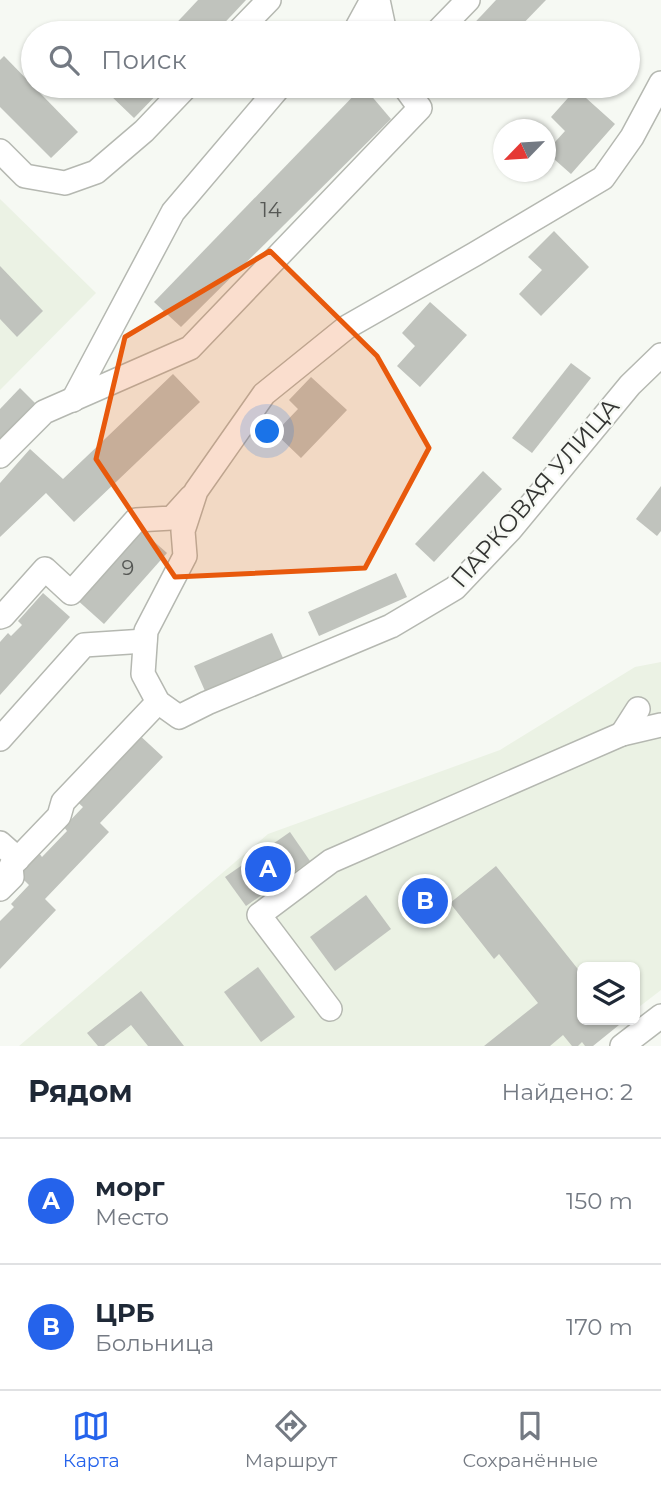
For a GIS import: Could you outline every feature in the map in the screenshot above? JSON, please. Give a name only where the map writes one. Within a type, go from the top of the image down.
[{"type":"street","points":[[249,21],[269,0]]},
{"type":"street","points":[[361,21],[372,0]]},
{"type":"street","points":[[378,0],[383,21]]},
{"type":"street","points":[[448,21],[468,0]]},
{"type":"street","points":[[0,617],[45,569],[71,593],[136,520],[172,518],[196,491],[264,394],[347,327],[603,177],[632,137],[661,83]]},
{"type":"street","points":[[0,151],[25,176],[65,183],[96,172],[144,131],[176,98]]},
{"type":"street","points":[[73,400],[173,212],[270,98]]},
{"type":"street","points":[[0,456],[44,412],[190,348],[420,108],[413,98]]},
{"type":"street","name":"ПАРКОВАЯ УЛИЦА","points":[[158,702],[178,718],[207,703],[391,626],[455,588],[511,528],[630,385],[661,355]]},
{"type":"street","points":[[0,890],[12,877],[11,866],[60,816],[63,802],[158,702],[143,674],[146,631],[185,556],[183,531],[196,491]]},
{"type":"street","points":[[0,739],[84,645],[145,641]]},
{"type":"street","points":[[622,734],[638,709]]},
{"type":"street","points":[[330,1009],[259,915],[331,861],[622,734],[661,725]]},
{"type":"street","points":[[0,843],[18,859]]},
{"type":"street","points":[[622,1046],[661,1016]]},
{"type":"highlighted area","points":[[270,251],[377,356],[429,448],[365,568],[175,577],[96,459],[125,337]]},
{"type":"shaded area","points":[[0,199],[96,293],[0,390]]},
{"type":"shaded area","points":[[661,662],[661,990],[640,1006],[640,962],[577,962],[577,1025],[616,1025],[589,1046],[19,1046],[268,834],[500,750],[635,667]]},
{"type":"building","points":[[198,0],[246,0],[226,21],[178,21]]},
{"type":"building","points":[[496,0],[546,0],[526,21],[476,21]]},
{"type":"building","points":[[4,56],[21,73],[21,98],[45,98],[78,132],[51,158],[0,107],[0,60]]},
{"type":"building","points":[[113,98],[153,98],[134,118]]},
{"type":"building","points":[[351,98],[373,98],[391,119],[181,327],[154,302]]},
{"type":"building","points":[[568,98],[586,98],[615,124],[571,174],[556,161],[556,141],[565,131],[556,119],[551,117]]},
{"type":"building","points":[[554,231],[589,267],[541,316],[519,294],[542,270],[528,257]]},
{"type":"building","points":[[0,266],[43,311],[17,337],[0,319]]},
{"type":"building","points":[[430,302],[467,335],[420,387],[397,366],[415,346],[402,333]]},
{"type":"building","points":[[571,363],[591,378],[532,453],[512,438]]},
{"type":"building","points":[[173,374],[200,402],[74,522],[46,493],[0,537],[0,483],[30,449],[63,479]]},
{"type":"building","points":[[311,377],[347,410],[301,458],[275,433],[298,409],[289,400]]},
{"type":"building","points":[[20,388],[35,403],[0,439],[0,409]]},
{"type":"building","points":[[483,471],[502,489],[434,562],[415,544]]},
{"type":"building","points":[[661,486],[661,531],[657,536],[636,519]]},
{"type":"building","points":[[141,530],[167,553],[104,624],[75,598]]},
{"type":"building","points":[[396,573],[407,597],[319,636],[308,612]]},
{"type":"building","points":[[43,593],[70,617],[0,695],[0,642],[8,633],[11,636],[22,625],[18,621]]},
{"type":"building","points":[[272,633],[283,658],[205,691],[194,666]]},
{"type":"building","points":[[136,732],[163,757],[100,823],[109,832],[45,899],[56,910],[0,969],[0,921],[14,907],[11,904],[29,885],[19,875],[39,853],[42,857],[67,831],[64,827],[83,807],[73,798]]},
{"type":"building","points":[[290,832],[310,861],[246,906],[225,877]]},
{"type":"building","points":[[496,866],[577,968],[577,1025],[619,1025],[593,1046],[585,1046],[582,1042],[578,1046],[572,1046],[563,1035],[550,1046],[484,1046],[538,1003],[499,954],[494,959],[450,903]]},
{"type":"building","points":[[366,895],[391,929],[335,971],[310,937]]},
{"type":"building","points":[[258,967],[295,1017],[261,1042],[224,992]]},
{"type":"building","points":[[141,991],[184,1046],[148,1046],[131,1025],[104,1046],[98,1046],[87,1033]]},
{"type":"place","name":"морг","points":[[268,869]]},
{"type":"place","name":"ЦРБ","points":[[425,901]]}]
